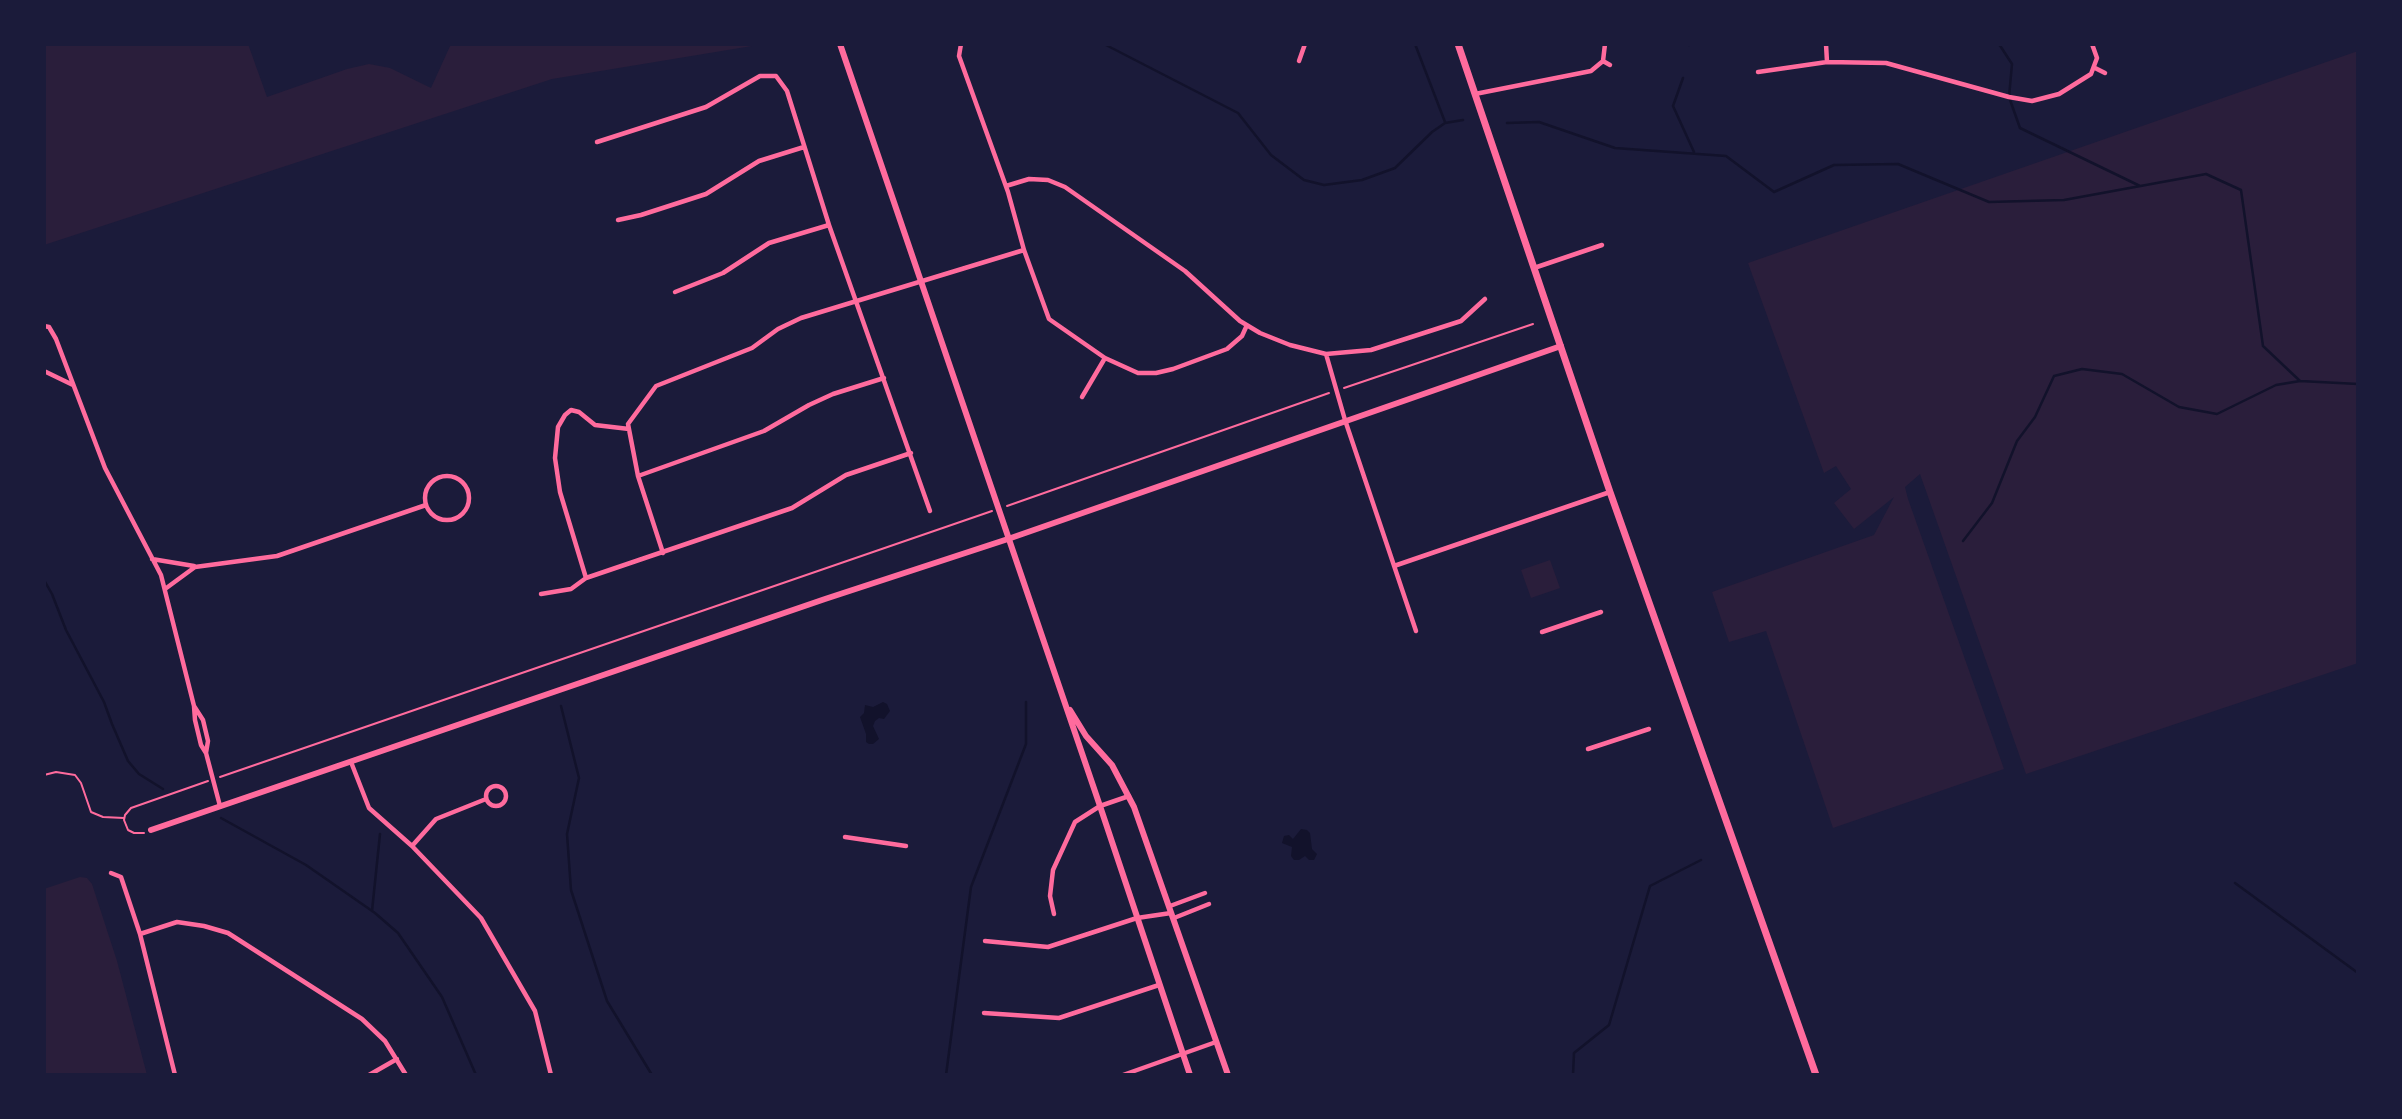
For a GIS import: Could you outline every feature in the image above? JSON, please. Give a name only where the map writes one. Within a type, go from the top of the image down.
[{"type":"main road","points":[[1458,44],[1610,492],[1816,1075]]},
{"type":"street","points":[[840,44],[1189,1075]]},
{"type":"street","points":[[961,44],[959,56],[1006,186],[1024,250],[1049,319],[1105,358],[1138,373],[1156,373],[1227,349],[1242,336],[1247,325]]},
{"type":"street","points":[[1300,61],[1305,44]]},
{"type":"street","points":[[1475,94],[1591,71],[1602,61],[1605,44]]},
{"type":"street","points":[[1826,44],[1827,62]]},
{"type":"street","points":[[1758,72],[1827,62],[1886,63],[2032,101],[2059,94],[2084,80],[2095,67],[2097,58],[2092,44]]},
{"type":"street","points":[[1602,61],[1610,65]]},
{"type":"street","points":[[2095,67],[2105,73]]},
{"type":"street","points":[[597,142],[706,107],[760,76],[776,76],[787,91],[829,225],[930,510]]},
{"type":"street","points":[[618,220],[706,194],[759,161],[804,147]]},
{"type":"street","points":[[1006,186],[1029,179],[1048,180],[1065,187],[1185,271],[1247,325],[1290,345],[1326,354],[1371,350],[1461,321],[1485,299]]},
{"type":"street","points":[[675,292],[723,273],[769,243],[829,225]]},
{"type":"street","points":[[1534,268],[1602,245]]},
{"type":"street","points":[[663,553],[638,476],[628,424],[656,386],[752,348],[778,329],[801,318],[1024,250]]},
{"type":"street","points":[[44,326],[49,327],[56,339],[105,468],[161,575],[194,706],[203,720],[208,741],[206,753],[220,806]]},
{"type":"street","points":[[151,830],[1008,539],[1561,346]]},
{"type":"street","points":[[1326,354],[1345,420],[1416,631]]},
{"type":"street","points":[[1082,397],[1105,358]]},
{"type":"street","points":[[44,371],[74,385]]},
{"type":"street","points":[[638,476],[764,431],[809,405],[884,378]]},
{"type":"street","points":[[586,578],[560,492],[555,458],[558,427],[571,410],[579,412],[596,425],[629,429]]},
{"type":"street","points":[[541,594],[571,589],[586,578],[792,508],[846,475],[911,453]]},
{"type":"street","points":[[450,476],[458,478],[468,489],[469,503],[462,515],[456,519],[442,519],[430,512],[426,505],[426,490],[436,479],[450,476]]},
{"type":"street","points":[[1394,566],[1610,492]]},
{"type":"street","points":[[152,559],[195,566],[277,556],[426,505]]},
{"type":"street","points":[[165,589],[195,566]]},
{"type":"street","points":[[1542,632],[1601,612]]},
{"type":"street","points":[[1062,696],[1086,736],[1112,765],[1129,796],[1228,1075]]},
{"type":"street","points":[[1588,749],[1649,729]]},
{"type":"street","points":[[351,762],[369,808],[412,846],[481,918],[535,1011],[551,1075]]},
{"type":"street","points":[[495,785],[506,792],[505,802],[499,806],[490,804],[486,799],[488,788],[495,785]]},
{"type":"street","points":[[1054,914],[1050,896],[1053,870],[1075,822],[1100,806],[1129,796]]},
{"type":"street","points":[[412,846],[436,819],[486,799]]},
{"type":"street","points":[[845,837],[906,846]]},
{"type":"street","points":[[111,873],[121,877],[140,934],[175,1075]]},
{"type":"street","points":[[1172,912],[1205,893]]},
{"type":"street","points":[[985,941],[1048,947],[1138,918],[1209,904]]},
{"type":"street","points":[[140,934],[177,922],[228,933],[362,1019],[385,1041],[406,1075]]},
{"type":"street","points":[[984,1013],[1059,1018],[1159,985]]},
{"type":"street","points":[[1124,1075],[1216,1041]]},
{"type":"street","points":[[369,1075],[397,1059]]},
{"type":"path","points":[[124,818],[131,808],[213,779],[1532,324]]},
{"type":"path","points":[[44,775],[56,772],[75,775],[81,783],[91,812],[103,817],[124,818]]},
{"type":"path","points":[[124,818],[128,830],[134,834],[151,830]]},
{"type":"shaded area","points":[[44,44],[248,44],[267,97],[369,64],[390,68],[431,88],[451,44],[764,44],[552,79],[44,245]]},
{"type":"shaded area","points":[[2358,51],[2358,663],[2026,774],[1920,474],[1905,487],[1908,499],[2004,769],[1833,828],[1766,631],[1729,642],[1712,592],[1874,535],[1894,497],[1854,529],[1834,503],[1851,489],[1836,466],[1824,473],[1748,263]]},
{"type":"shaded area","points":[[1550,560],[1560,588],[1531,598],[1521,570]]},
{"type":"shaded area","points":[[883,702],[890,711],[884,719],[875,721],[873,726],[879,739],[869,744],[866,742],[860,717],[864,713],[865,705],[873,707]]},
{"type":"shaded area","points":[[1301,829],[1310,833],[1312,849],[1317,854],[1314,860],[1305,856],[1294,860],[1291,856],[1292,847],[1282,843],[1284,836],[1289,835],[1293,839]]},
{"type":"shaded area","points":[[80,877],[87,878],[92,884],[117,961],[147,1075],[44,1075],[44,889]]},
{"type":"waterway","points":[[1104,44],[1238,113],[1271,155],[1304,180],[1324,185],[1362,180],[1395,168],[1432,132],[1445,123],[1463,120]]},
{"type":"waterway","points":[[1415,44],[1445,122]]},
{"type":"waterway","points":[[1999,44],[2012,64],[2009,97],[2020,128],[2140,186]]},
{"type":"waterway","points":[[1683,78],[1673,106],[1694,152]]},
{"type":"waterway","points":[[1507,123],[1539,122],[1615,148],[1726,156],[1774,192],[1834,165],[1898,164],[1989,202],[2064,200],[2206,174],[2241,190],[2263,346],[2300,381],[2358,384]]},
{"type":"waterway","points":[[1963,541],[1992,503],[2017,441],[2035,417],[2054,376],[2082,369],[2122,374],[2179,407],[2217,414],[2276,385],[2300,381]]},
{"type":"waterway","points":[[44,580],[66,630],[104,702],[128,761],[139,774],[163,789]]},
{"type":"waterway","points":[[946,1075],[971,887],[1026,744],[1026,702]]},
{"type":"waterway","points":[[561,706],[579,778],[567,834],[571,890],[607,1001],[652,1075]]},
{"type":"waterway","points":[[221,818],[306,865],[375,913],[398,933],[442,997],[476,1075]]},
{"type":"waterway","points":[[372,911],[380,834]]},
{"type":"waterway","points":[[1573,1075],[1574,1053],[1609,1025],[1650,886],[1701,860]]},
{"type":"waterway","points":[[2235,883],[2358,973]]}]
